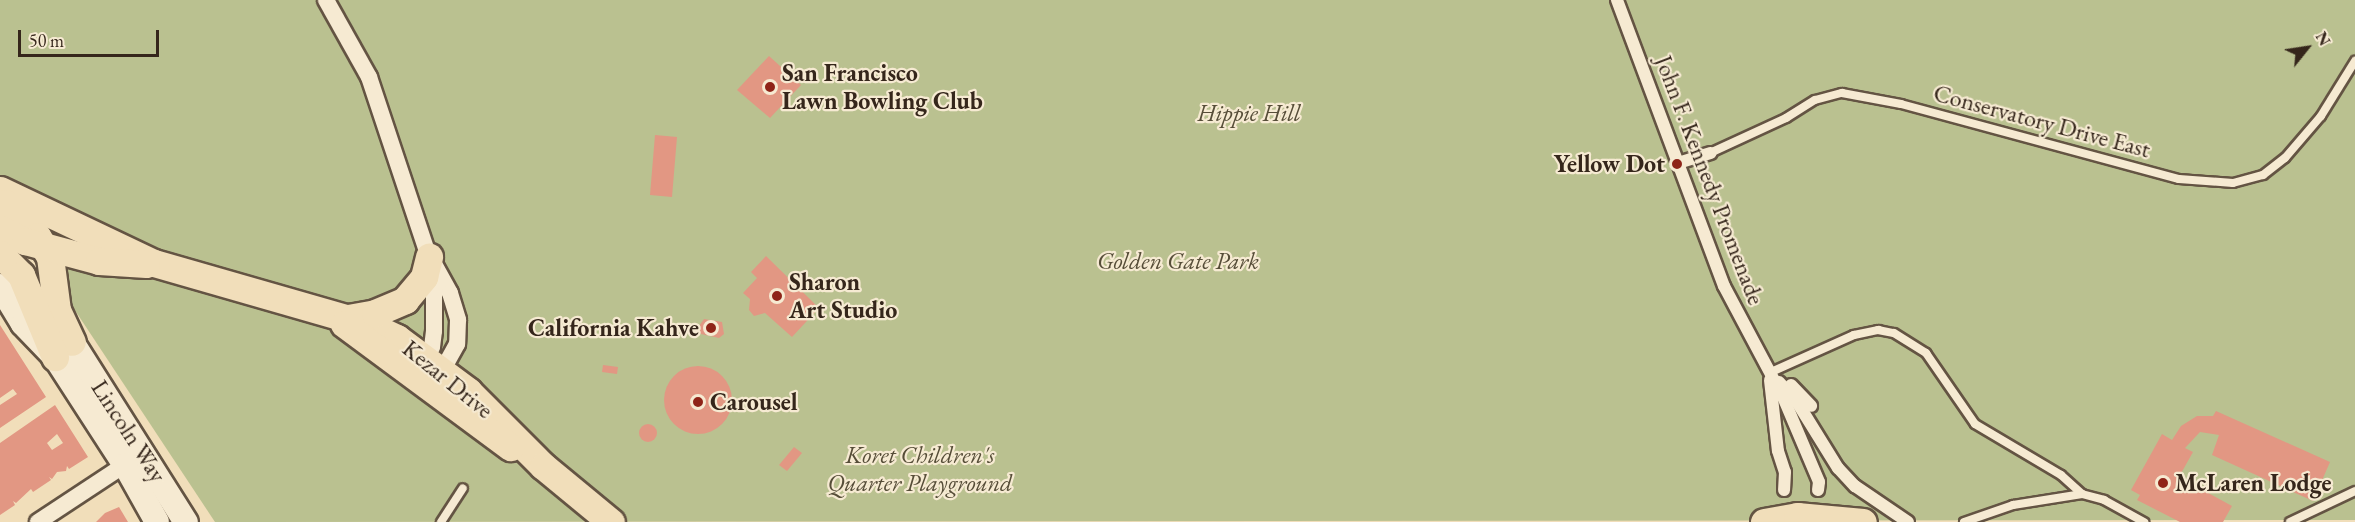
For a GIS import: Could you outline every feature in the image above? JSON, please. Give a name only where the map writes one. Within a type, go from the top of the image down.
[{"type":"main road","name":"Kezar Drive","points":[[0,190],[154,263],[338,319],[429,374],[495,439],[543,466],[611,522]]},
{"type":"main road","points":[[0,197],[46,248],[53,267],[63,349]]},
{"type":"main road","name":"Kezar Drive","points":[[0,229],[46,248],[99,261],[154,263]]},
{"type":"main road","points":[[0,254],[21,275],[63,349]]},
{"type":"main road","points":[[338,319],[375,313],[405,300],[424,277],[429,257]]},
{"type":"main road","name":"Lincoln Way","points":[[0,286],[23,324],[63,349],[134,459],[186,522]]},
{"type":"main road","name":"Lincoln Way","points":[[134,459],[157,522]]},
{"type":"main road","points":[[1764,522],[1797,516],[1863,522]]},
{"type":"street","points":[[326,0],[369,77],[429,257],[450,293],[458,320],[457,344],[429,374]]},
{"type":"street","name":"John F. Kennedy Promenade","points":[[1617,0],[1724,286],[1770,373],[1815,472],[1818,490]]},
{"type":"street","name":"Conservatory Drive East","points":[[1678,163],[1710,153]]},
{"type":"street","points":[[429,257],[434,321],[429,374]]},
{"type":"street","points":[[1770,373],[1799,390],[1811,406]]},
{"type":"street","name":"John F. Kennedy Promenade","points":[[1770,373],[1792,395],[1846,477],[1908,522]]},
{"type":"street","name":"John F. Kennedy Promenade","points":[[1770,373],[1778,451],[1785,471],[1784,490]]},
{"type":"street","points":[[38,522],[134,459]]},
{"type":"lane","name":"Conservatory Drive East","points":[[1710,153],[1786,118],[1815,100],[1842,93],[1891,101],[2178,179],[2233,183],[2264,175],[2285,158],[2321,116],[2355,61]]},
{"type":"lane","points":[[1770,373],[1854,335],[1878,330],[1894,333],[1926,353],[1975,424],[2061,475],[2082,494]]},
{"type":"lane","points":[[441,522],[463,488]]},
{"type":"lane","points":[[2290,522],[2355,491]]},
{"type":"lane","points":[[1964,522],[2013,505],[2082,494],[2104,500],[2144,522]]},
{"type":"green space","name":"Golden Gate Park","points":[[0,0],[2355,0],[2355,520],[215,522],[0,197]]},
{"type":"building","name":"San Francisco Lawn Bowling Club","points":[[769,56],[801,85],[770,118],[737,90]]},
{"type":"building","points":[[655,135],[677,137],[672,197],[650,195]]},
{"type":"building","name":"Sharon Art Studio","points":[[766,256],[819,308],[792,337],[765,313],[754,316],[749,310],[750,299],[743,293],[757,278],[751,272]]},
{"type":"building","name":"California Kahve","points":[[704,319],[722,322],[724,334],[719,338],[701,334],[697,329]]},
{"type":"building","points":[[0,325],[46,397],[0,428],[0,405],[17,394],[13,389],[0,398]]},
{"type":"building","points":[[603,365],[618,367],[617,374],[602,372]]},
{"type":"building","name":"Carousel","points":[[705,366],[717,372],[726,381],[732,393],[730,413],[722,424],[705,434],[691,434],[674,424],[666,413],[664,393],[674,376],[685,368]]},
{"type":"building","points":[[55,405],[88,457],[69,469],[67,466],[66,471],[57,472],[52,479],[49,477],[51,480],[33,492],[31,489],[16,503],[13,501],[15,505],[0,515],[0,443]],"holes":[[[57,434],[63,443],[52,450],[47,443]]]},
{"type":"building","points":[[2216,411],[2330,462],[2313,501],[2212,455],[2219,435],[2200,432],[2185,448],[2193,452],[2179,477],[2232,506],[2223,522],[2180,522],[2137,500],[2140,495],[2131,490],[2162,434],[2172,440],[2181,426],[2197,416],[2213,416]]},
{"type":"building","points":[[648,424],[654,427],[657,433],[654,439],[648,442],[642,439],[639,433],[642,427]]},
{"type":"building","points":[[794,447],[802,453],[787,471],[779,465]]},
{"type":"building","points":[[119,507],[128,522],[96,522],[105,513]]},
{"type":"place","name":"San Francisco Lawn Bowling Club","points":[[770,87]]},
{"type":"place","name":"Yellow Dot","points":[[1677,164]]},
{"type":"place","name":"Sharon Art Studio","points":[[777,296]]},
{"type":"place","name":"California Kahve","points":[[711,328]]},
{"type":"place","name":"Carousel","points":[[698,402]]},
{"type":"place","name":"McLaren Lodge","points":[[2163,483]]},
{"type":"park label","name":"Hippie Hill","points":[[1249,113]]},
{"type":"park label","name":"Koret Children's Quarter Playground","points":[[920,469]]}]
